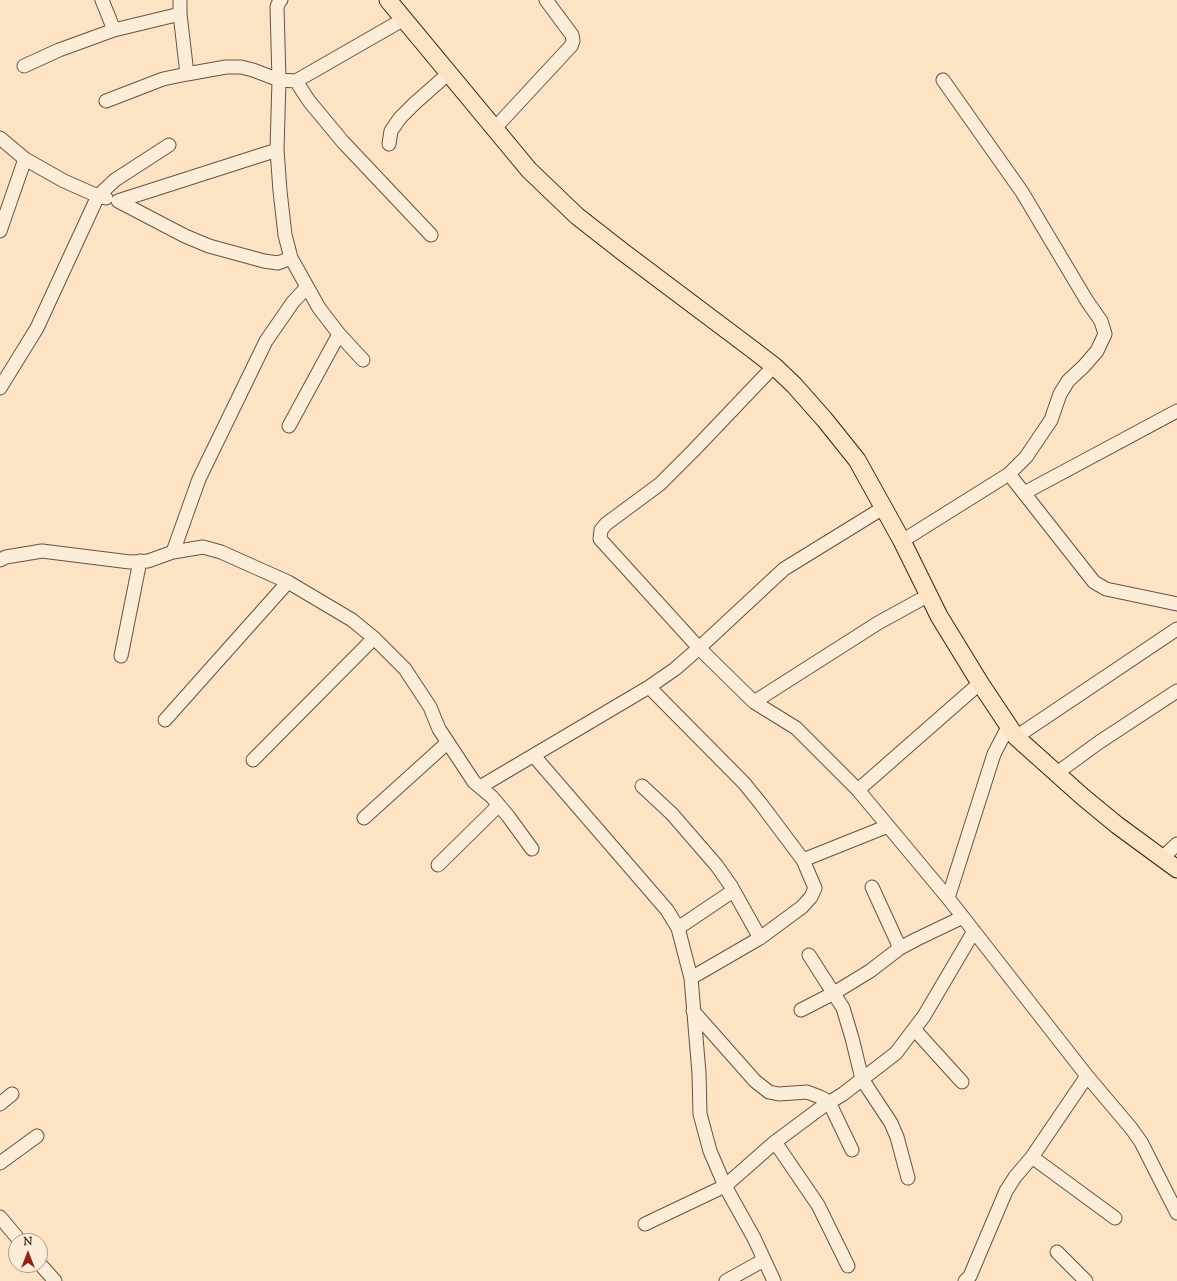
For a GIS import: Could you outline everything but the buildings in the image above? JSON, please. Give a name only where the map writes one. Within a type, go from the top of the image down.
[{"type":"main road","points":[[388,0],[529,170],[577,216],[774,366],[794,385],[825,420],[857,460],[902,541],[939,616],[1012,732],[1089,802],[1177,869]]},
{"type":"street","points":[[102,0],[114,30]]},
{"type":"street","points":[[180,0],[180,14],[187,74]]},
{"type":"street","points":[[281,0],[277,7],[279,80],[277,150],[285,235],[291,258],[319,308],[339,334],[363,360]]},
{"type":"street","points":[[495,128],[571,46],[573,40],[572,35],[546,0]]},
{"type":"street","points":[[24,66],[59,50],[114,30],[180,14]]},
{"type":"street","points":[[106,101],[156,82],[187,74],[226,67],[242,67],[279,80],[296,81],[404,19]]},
{"type":"street","points":[[389,144],[391,131],[400,118],[448,73]]},
{"type":"street","points":[[902,541],[1009,474],[1026,457],[1051,420],[1060,394],[1068,381],[1097,351],[1105,334],[1101,321],[1087,301],[1022,192],[943,80]]},
{"type":"street","points":[[296,81],[308,101],[338,137],[431,235]]},
{"type":"street","points":[[0,138],[25,159],[64,181],[98,196],[118,201],[185,236],[209,246],[264,261],[278,263],[291,258]]},
{"type":"street","points":[[0,388],[37,328],[98,196],[115,180],[169,145]]},
{"type":"street","points":[[118,201],[277,150]]},
{"type":"street","points":[[0,231],[25,159]]},
{"type":"street","points":[[173,552],[199,478],[266,341],[293,302],[307,287]]},
{"type":"street","points":[[289,426],[339,334]]},
{"type":"street","points":[[774,366],[660,484],[606,524],[601,530],[600,539],[699,648],[754,702],[796,728],[858,790],[948,898],[1087,1076],[1141,1142],[1177,1212]]},
{"type":"street","points":[[1024,493],[1177,411]]},
{"type":"street","points":[[1009,474],[1094,582],[1106,589],[1177,604]]},
{"type":"street","points":[[480,787],[649,687],[675,669],[784,569],[883,508]]},
{"type":"street","points":[[0,560],[6,557],[42,551],[130,562],[148,561],[173,552],[203,547],[221,552],[288,582],[352,620],[374,638],[405,669],[430,706],[439,730],[474,782],[499,805],[532,849]]},
{"type":"street","points":[[121,656],[140,561]]},
{"type":"street","points":[[165,720],[288,582]]},
{"type":"street","points":[[754,702],[878,624],[929,595]]},
{"type":"street","points":[[948,898],[994,754],[1012,732],[1177,629]]},
{"type":"street","points":[[253,760],[374,638]]},
{"type":"street","points":[[858,790],[980,683]]},
{"type":"street","points":[[649,687],[744,783],[803,860],[815,888],[811,897],[802,907],[760,938],[691,978]]},
{"type":"street","points":[[1057,773],[1098,743],[1177,691]]},
{"type":"street","points":[[364,818],[447,743]]},
{"type":"street","points":[[534,756],[667,910],[678,928],[691,978],[699,1073],[700,1114],[710,1151],[725,1186],[754,1238],[774,1281]]},
{"type":"street","points":[[642,786],[677,820],[717,866],[734,891],[760,938]]},
{"type":"street","points":[[438,865],[499,805]]},
{"type":"street","points":[[803,860],[888,826]]},
{"type":"street","points":[[1162,858],[1177,844]]},
{"type":"street","points":[[872,887],[900,948]]},
{"type":"street","points":[[678,928],[734,891]]},
{"type":"street","points":[[801,1010],[834,993],[870,971],[900,948],[963,918]]},
{"type":"street","points":[[645,1224],[725,1186],[776,1142],[896,1053],[924,1016],[974,931]]},
{"type":"street","points":[[809,955],[842,1008],[852,1038],[862,1079],[891,1123],[897,1137],[908,1178]]},
{"type":"street","points":[[693,1011],[755,1081],[768,1092],[779,1094],[807,1092],[830,1102],[852,1150]]},
{"type":"street","points":[[914,1029],[962,1082]]},
{"type":"street","points":[[970,1279],[1006,1191],[1015,1177],[1032,1157],[1087,1076]]},
{"type":"street","points":[[0,1104],[12,1094]]},
{"type":"street","points":[[0,1163],[37,1136]]},
{"type":"street","points":[[776,1142],[818,1205],[848,1266]]},
{"type":"street","points":[[1032,1157],[1115,1218]]},
{"type":"street","points":[[0,1217],[13,1233]]},
{"type":"street","points":[[1057,1252],[1086,1281]]},
{"type":"street","points":[[726,1281],[764,1260]]},
{"type":"street","points":[[47,1273],[54,1281]]}]
